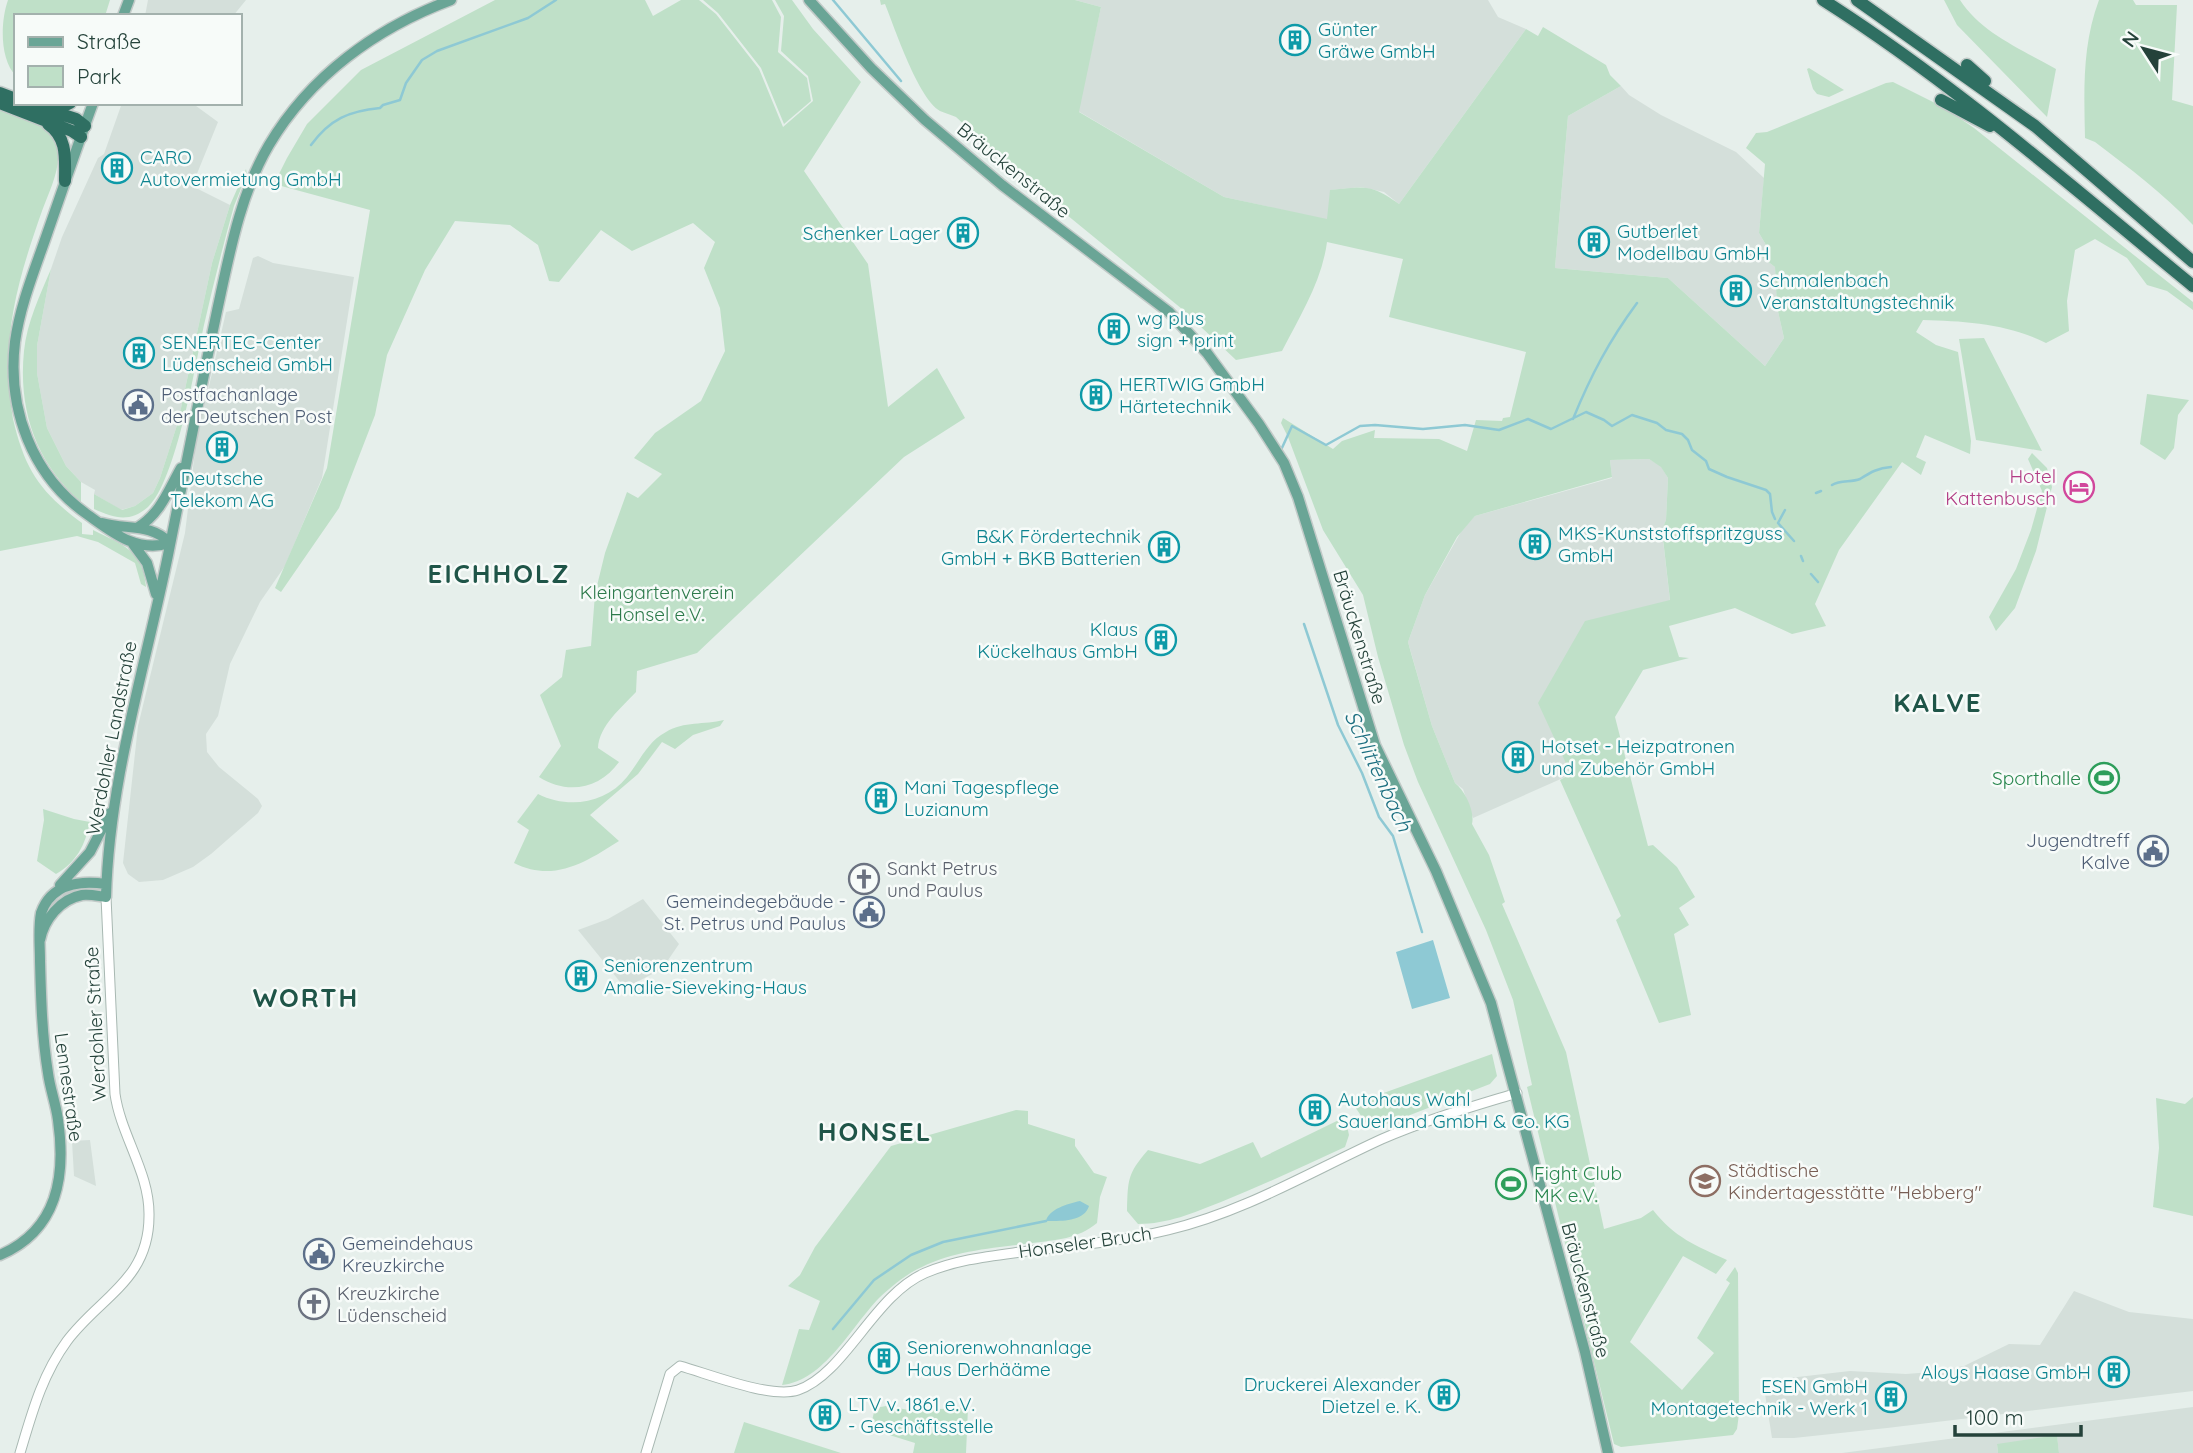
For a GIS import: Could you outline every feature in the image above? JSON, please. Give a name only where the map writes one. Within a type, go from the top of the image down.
[{"type":"highway","points":[[1824,0],[1886,41],[2022,144],[2193,286]]},
{"type":"highway","points":[[1857,0],[2035,126]]},
{"type":"highway","points":[[1967,65],[2193,262]]},
{"type":"highway","points":[[1941,100],[2022,144]]},
{"type":"highway","points":[[0,103],[72,131],[83,131]]},
{"type":"highway","points":[[32,105],[76,120],[83,131]]},
{"type":"highway","points":[[52,112],[67,105]]},
{"type":"highway","points":[[39,118],[54,128],[62,140],[65,181]]},
{"type":"main road","points":[[157,600],[230,257],[246,196],[268,146],[299,101],[366,42],[424,10],[451,0]]},
{"type":"main road","name":"Bräuckenstraße","points":[[809,0],[871,68],[925,120],[1002,185],[1169,312],[1207,353],[1284,463],[1298,498],[1376,745],[1436,871],[1491,1003],[1592,1381],[1608,1453]]},
{"type":"main road","points":[[92,105],[29,287],[18,328],[14,371],[16,400],[23,429],[42,468],[61,491],[96,521],[133,544],[150,547],[170,543]]},
{"type":"main road","points":[[137,528],[162,505],[187,456]]},
{"type":"main road","points":[[96,521],[118,527],[153,531],[170,543]]},
{"type":"main road","points":[[133,544],[151,570],[157,600]]},
{"type":"main road","name":"Werdohler Landstraße","points":[[106,884],[114,804],[131,711],[157,600]]},
{"type":"main road","points":[[44,904],[90,852],[114,804]]},
{"type":"main road","points":[[44,904],[53,894],[69,885],[87,881],[106,884]]},
{"type":"main road","name":"Werdohler Straße","points":[[106,884],[106,897]]},
{"type":"main road","points":[[40,940],[48,919],[64,903],[83,895],[106,897]]},
{"type":"main road","name":"Lennestraße","points":[[0,1255],[25,1240],[43,1222],[60,1178],[58,1120],[44,1043],[40,918],[44,904]]},
{"type":"street","name":"Werdohler Straße","points":[[20,1453],[34,1405],[53,1362],[80,1327],[126,1282],[139,1262],[148,1232],[147,1191],[124,1131],[116,1101],[109,1015],[106,897]]},
{"type":"street","name":"Honseler Bruch","points":[[646,1453],[670,1374],[680,1366],[769,1392],[799,1390],[831,1367],[900,1289],[927,1272],[962,1260],[1122,1239],[1199,1221],[1253,1200],[1399,1132],[1517,1093]]},
{"type":"shaded area","points":[[148,0],[246,0],[235,14],[145,14]]},
{"type":"shaded area","points":[[1075,0],[1488,0],[1498,17],[1526,29],[1399,204],[1384,192],[1361,187],[1331,190],[1328,220],[1224,197],[1078,111],[1101,7]]},
{"type":"shaded area","points":[[1621,86],[1629,95],[1661,115],[1736,152],[1764,178],[1759,233],[1766,245],[1762,257],[1775,267],[1777,307],[1784,338],[1765,366],[1668,278],[1555,268],[1568,116]]},
{"type":"shaded area","points":[[121,105],[195,105],[218,122],[192,186],[230,205],[212,263],[178,422],[160,478],[153,493],[135,506],[121,510],[94,494],[95,490],[81,482],[66,466],[47,428],[37,373],[37,346],[51,269],[62,237],[98,158],[104,154]]},
{"type":"shaded area","points":[[258,256],[273,263],[354,277],[322,478],[285,566],[260,602],[230,664],[218,716],[206,734],[207,752],[219,767],[258,799],[262,806],[258,813],[193,867],[163,880],[139,882],[128,874],[123,863],[138,726],[185,533],[196,443],[226,312],[239,309],[253,258]]},
{"type":"shaded area","points":[[1649,459],[1661,466],[1668,478],[1666,520],[1662,531],[1670,601],[1572,774],[1473,818],[1463,789],[1455,783],[1432,726],[1408,642],[1425,595],[1462,530],[1475,516],[1612,478],[1610,460]]},
{"type":"shaded area","points":[[643,899],[679,944],[662,969],[625,988],[578,930],[608,919]]},
{"type":"shaded area","points":[[90,1140],[96,1186],[74,1176],[72,1141]]},
{"type":"shaded area","points":[[2074,1291],[2129,1312],[2193,1319],[2193,1391],[1887,1428],[1772,1438],[1763,1381],[1850,1371],[1906,1374],[1932,1372],[1964,1366],[2009,1344],[2040,1345]]},
{"type":"shaded area","points":[[2193,1407],[2193,1453],[2059,1453],[2057,1436],[1997,1445],[1998,1453],[1842,1453]]},
{"type":"green space","points":[[8,0],[110,0],[106,14],[14,14],[14,73],[4,51],[4,19]]},
{"type":"green space","name":"Kleingartenverein Honsel e.V.","points":[[495,0],[645,0],[653,16],[681,0],[699,0],[716,14],[759,69],[783,127],[813,101],[808,76],[781,51],[784,16],[775,0],[792,0],[813,29],[861,82],[804,171],[868,264],[888,407],[937,368],[965,418],[904,457],[697,653],[637,671],[636,692],[612,718],[599,740],[598,748],[619,762],[602,778],[582,786],[561,786],[539,777],[561,746],[540,695],[562,677],[566,650],[591,646],[595,594],[605,553],[627,492],[638,498],[662,474],[634,458],[655,433],[701,401],[725,351],[720,308],[704,268],[715,242],[693,223],[632,251],[601,230],[559,282],[549,281],[538,245],[510,225],[455,221],[425,270],[387,355],[375,415],[339,508],[281,592],[275,588],[327,468],[370,210],[274,184],[307,124],[361,70]]},
{"type":"green space","points":[[703,0],[772,0],[781,17],[778,52],[807,78],[811,101],[784,124],[761,68],[718,13]]},
{"type":"green space","points":[[880,0],[1075,0],[1101,7],[1079,112],[1224,197],[1327,219],[1330,190],[1366,188],[1399,204],[1526,29],[1538,36],[1543,27],[1606,65],[1610,75],[1621,86],[1568,116],[1555,268],[1668,278],[1765,366],[1784,338],[1777,307],[1775,267],[1762,257],[1766,245],[1759,233],[1765,164],[1746,148],[1756,133],[1767,132],[1886,83],[1893,82],[1943,107],[1974,128],[2193,302],[2193,310],[2167,291],[2147,285],[2127,258],[2095,239],[2075,250],[2067,301],[2069,331],[2046,343],[2002,328],[1923,320],[1916,332],[1936,345],[1958,352],[1971,441],[1970,454],[1925,435],[1916,457],[1926,462],[1921,475],[1902,462],[1839,550],[1815,604],[1826,626],[1792,634],[1735,608],[1669,626],[1679,657],[1689,658],[1643,670],[1615,717],[1648,846],[1653,845],[1677,867],[1695,897],[1679,908],[1689,925],[1674,934],[1691,1015],[1659,1023],[1616,920],[1621,916],[1560,780],[1571,774],[1538,703],[1585,621],[1670,600],[1662,530],[1666,520],[1668,478],[1661,467],[1649,459],[1610,460],[1612,477],[1475,516],[1457,537],[1425,595],[1408,642],[1411,653],[1432,726],[1455,783],[1468,802],[1472,824],[1489,855],[1505,902],[1502,904],[1566,1052],[1604,1229],[1641,1218],[1653,1210],[1669,1228],[1695,1245],[1727,1260],[1716,1274],[1683,1256],[1630,1342],[1682,1390],[1714,1353],[1697,1338],[1730,1283],[1726,1280],[1735,1267],[1738,1273],[1739,1414],[1737,1429],[1733,1435],[1621,1447],[1614,1444],[1527,1087],[1532,1085],[1513,1000],[1486,930],[1418,782],[1404,745],[1363,595],[1323,530],[1281,423],[1283,418],[1333,449],[1342,441],[1375,430],[1374,438],[1439,439],[1467,451],[1476,420],[1502,421],[1503,418],[1510,417],[1526,352],[1389,317],[1403,259],[1327,242],[1315,284],[1282,351],[1236,360],[1182,309],[1056,206],[1039,188],[1035,190],[956,117],[940,111],[932,104],[916,78],[885,4],[881,5]]},
{"type":"green space","points":[[1944,0],[1960,0],[1979,22],[1991,31],[2056,69],[2047,117],[1957,25]]},
{"type":"green space","points":[[2099,0],[2133,0],[2136,5],[2177,5],[2172,100],[2193,106],[2193,225],[2146,181],[2095,142],[2085,138],[2087,51]]},
{"type":"green space","points":[[1807,69],[1844,90],[1829,97],[1817,94],[1813,89]]},
{"type":"green space","points":[[0,107],[30,119],[50,132],[58,156],[55,175],[25,264],[13,314],[8,364],[9,391],[18,437],[36,478],[55,501],[82,523],[82,534],[93,535],[93,530],[130,550],[141,565],[146,587],[141,584],[135,563],[98,542],[77,536],[0,551]]},
{"type":"green space","points":[[246,169],[247,174],[234,206],[222,251],[176,449],[167,473],[158,493],[141,512],[128,517],[108,515],[94,509],[94,494],[122,510],[135,506],[153,493],[160,478],[178,422],[212,263],[230,205]]},
{"type":"green space","points":[[51,269],[37,346],[37,373],[47,428],[66,466],[81,482],[81,502],[65,487],[42,453],[33,434],[24,394],[24,351],[28,330]]},
{"type":"green space","points":[[1984,338],[2042,451],[1976,440],[1959,339]]},
{"type":"green space","points":[[2147,394],[2189,400],[2178,415],[2174,448],[2165,460],[2140,444]]},
{"type":"green space","points":[[2032,453],[2047,468],[2052,487],[2036,551],[2015,608],[1996,631],[1989,617],[2016,569],[2042,491],[2028,459]]},
{"type":"green space","points":[[724,720],[720,726],[693,735],[675,749],[662,742],[638,774],[590,815],[619,841],[582,862],[556,870],[529,869],[514,863],[529,830],[517,822],[538,794],[550,799],[574,802],[597,798],[618,786],[627,777],[659,736],[687,725]]},
{"type":"green space","points":[[43,809],[90,822],[79,852],[56,874],[37,861],[44,820]]},
{"type":"green space","points":[[1492,1054],[1497,1076],[1490,1084],[1374,1129],[1366,1123],[1353,1104]]},
{"type":"green space","points":[[2193,1097],[2193,1216],[2153,1207],[2159,1148],[2156,1098],[2185,1104]]},
{"type":"green space","points":[[1016,1110],[1028,1111],[1028,1124],[1075,1139],[1075,1146],[1094,1173],[1107,1177],[1100,1197],[1097,1223],[1066,1238],[962,1253],[916,1270],[879,1298],[824,1363],[811,1374],[782,1385],[799,1329],[809,1330],[820,1301],[788,1286],[800,1275],[815,1247],[891,1146]]},
{"type":"green space","points":[[1345,1117],[1349,1135],[1345,1147],[1252,1189],[1190,1214],[1160,1222],[1138,1224],[1127,1211],[1130,1178],[1148,1150],[1200,1164],[1253,1142],[1261,1158]]},
{"type":"green space","points":[[886,1406],[909,1410],[968,1408],[966,1453],[913,1453],[915,1443],[870,1429],[875,1408]]},
{"type":"green space","points":[[744,1422],[841,1453],[734,1453]]},
{"type":"green space","points":[[2057,1435],[2059,1453],[1998,1453],[1997,1444]]},
{"type":"water","points":[[1433,940],[1450,998],[1412,1009],[1396,952]]},
{"type":"water","points":[[1080,1201],[1089,1206],[1077,1218],[1046,1221],[1055,1210]]},
{"type":"waterway","points":[[311,145],[325,129],[341,118],[400,100],[406,83],[422,60],[437,51],[528,18],[556,0]]},
{"type":"waterway","name":"Schlittenbach","points":[[833,0],[901,81]]},
{"type":"waterway","points":[[1573,419],[1601,359],[1637,303]]},
{"type":"waterway","points":[[1281,450],[1292,426],[1326,445],[1360,426],[1423,429],[1465,425],[1499,430],[1528,419],[1551,429],[1586,412],[1612,426],[1632,415],[1682,434],[1692,450],[1706,461],[1709,469],[1766,490],[1770,494],[1775,519]]},
{"type":"waterway","points":[[1832,485],[1857,480],[1882,468],[1891,467]]},
{"type":"waterway","points":[[1816,493],[1821,491]]},
{"type":"waterway","points":[[1785,510],[1778,523],[1794,541]]},
{"type":"waterway","points":[[1801,556],[1803,561]]},
{"type":"waterway","points":[[1811,574],[1818,582]]},
{"type":"waterway","name":"Schlittenbach","points":[[1304,624],[1338,725],[1362,773],[1379,817],[1393,836],[1422,932]]},
{"type":"waterway","points":[[833,1329],[874,1280],[911,1255],[943,1242],[1046,1221]]},
{"type":"place","name":"Günter Gräwe GmbH","points":[[1295,40]]},
{"type":"place","name":"CARO Autovermietung GmbH","points":[[117,168]]},
{"type":"place","name":"Schenker Lager","points":[[963,233]]},
{"type":"place","name":"Gutberlet Modellbau GmbH","points":[[1594,242]]},
{"type":"place","name":"Schmalenbach Veranstaltungstechnik","points":[[1736,291]]},
{"type":"place","name":"wg plus sign + print","points":[[1114,329]]},
{"type":"place","name":"SENERTEC-Center Lüdenscheid GmbH","points":[[139,353]]},
{"type":"place","name":"HERTWIG GmbH Härtetechnik","points":[[1096,395]]},
{"type":"place","name":"Postfachanlage der Deutschen Post","points":[[138,405]]},
{"type":"place","name":"Deutsche Telekom AG","points":[[222,447]]},
{"type":"place","name":"Hotel Kattenbusch","points":[[2079,487]]},
{"type":"place","name":"MKS-Kunststoffspritzguss GmbH","points":[[1535,544]]},
{"type":"place","name":"B&K Fördertechnik GmbH + BKB Batterien","points":[[1164,547]]},
{"type":"place","name":"Klaus Kückelhaus GmbH","points":[[1161,640]]},
{"type":"place","name":"Hotset - Heizpatronen und Zubehör GmbH","points":[[1518,757]]},
{"type":"place","name":"Sporthalle","points":[[2104,778]]},
{"type":"place","name":"Mani Tagespflege Luzianum","points":[[881,798]]},
{"type":"place","name":"Jugendtreff Kalve","points":[[2153,851]]},
{"type":"place","name":"Sankt Petrus und Paulus","points":[[864,879]]},
{"type":"place","name":"Gemeindegebäude - St. Petrus und Paulus","points":[[869,912]]},
{"type":"place","name":"Seniorenzentrum Amalie-Sieveking-Haus","points":[[581,976]]},
{"type":"place","name":"Autohaus Wahl Sauerland GmbH & Co. KG","points":[[1315,1110]]},
{"type":"place","name":"Städtische Kindertagesstätte \"Hebberg\"","points":[[1705,1181]]},
{"type":"place","name":"Fight Club MK e.V.","points":[[1511,1184]]},
{"type":"place","name":"Gemeindehaus Kreuzkirche","points":[[319,1254]]},
{"type":"place","name":"Kreuzkirche Lüdenscheid","points":[[314,1304]]},
{"type":"place","name":"Seniorenwohnanlage Haus Derhääme","points":[[884,1358]]},
{"type":"place","name":"Aloys Haase GmbH","points":[[2114,1372]]},
{"type":"place","name":"Druckerei Alexander Dietzel e. K.","points":[[1444,1395]]},
{"type":"place","name":"ESEN GmbH Montagetechnik - Werk 1","points":[[1891,1397]]},
{"type":"place","name":"LTV v. 1861 e.V. - Geschäftsstelle","points":[[825,1415]]},
{"type":"district","name":"EICHHOLZ","points":[[499,574]]},
{"type":"district","name":"KALVE","points":[[1938,703]]},
{"type":"district","name":"WORTH","points":[[306,998]]},
{"type":"district","name":"HONSEL","points":[[875,1132]]}]
